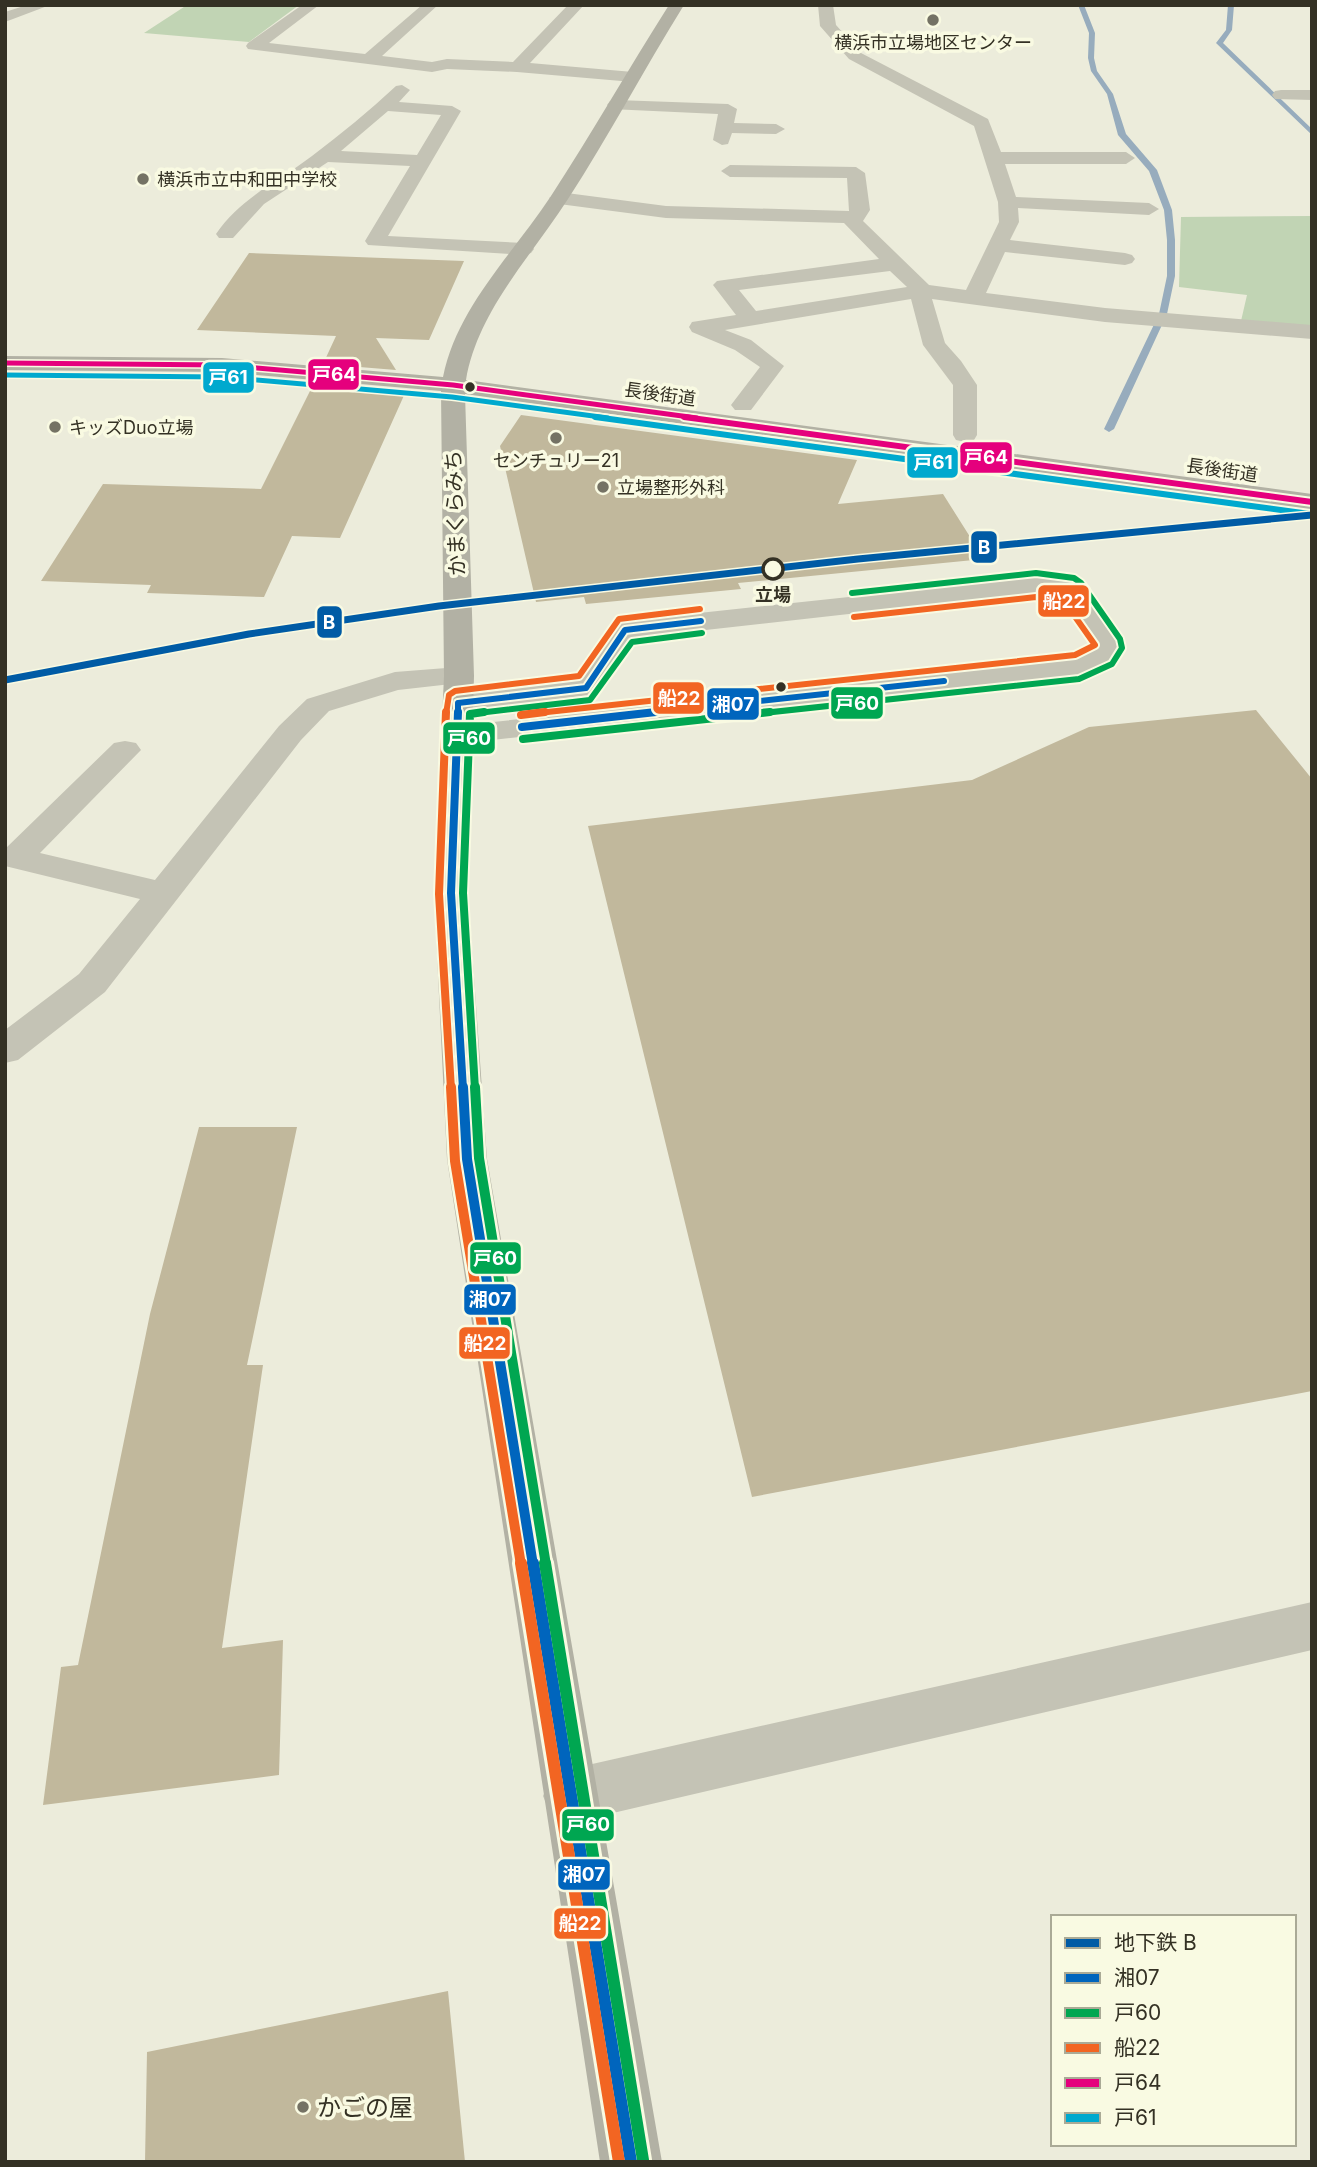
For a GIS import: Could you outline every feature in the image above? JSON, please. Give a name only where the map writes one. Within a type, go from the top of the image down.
[{"type":"main road","name":"かまくらみち","points":[[631,2162],[467,1159],[451,893],[457,705],[455,376],[471,326],[559,198],[677,5]]},
{"type":"main road","name":"長後街道","points":[[5,348],[184,348],[743,405],[1312,482]]},
{"type":"main road","name":"長後街道","points":[[5,363],[222,365],[455,376],[555,398],[1312,502]]},
{"type":"street","points":[[312,5],[254,46],[432,67],[447,64],[517,67],[634,77]]},
{"type":"street","points":[[368,60],[431,5]]},
{"type":"street","points":[[517,67],[577,5]]},
{"type":"street","points":[[825,5],[828,26],[855,56],[982,123],[1008,202],[1009,222],[973,297]]},
{"type":"street","points":[[5,18],[34,6]]},
{"type":"street","points":[[226,234],[235,220],[266,194],[323,156],[432,67]]},
{"type":"street","points":[[1281,95],[1312,95]]},
{"type":"street","points":[[384,106],[452,111],[375,241],[524,249]]},
{"type":"street","points":[[616,106],[728,109],[724,134],[776,129]]},
{"type":"street","points":[[323,156],[422,161]]},
{"type":"street","points":[[994,159],[1126,158]]},
{"type":"street","points":[[730,171],[856,173],[860,210],[853,222],[923,291]]},
{"type":"street","points":[[559,198],[666,212],[854,217]]},
{"type":"street","points":[[1008,202],[1149,209]]},
{"type":"street","points":[[998,245],[1125,259]]},
{"type":"street","points":[[750,318],[724,285],[893,264]]},
{"type":"street","points":[[923,291],[921,296],[934,345],[953,366],[965,386],[965,435]]},
{"type":"street","points":[[743,405],[773,366],[743,345],[700,327],[923,291],[1105,315],[1312,332]]},
{"type":"street","points":[[5,1051],[92,983],[290,733],[318,705],[395,681],[457,705],[1078,667],[1105,654],[1110,646],[1071,590],[1036,585],[625,629],[586,688],[457,705]]},
{"type":"street","points":[[125,750],[16,858],[161,893]]},
{"type":"street","points":[[570,1796],[1312,1626]]},
{"type":"green space","points":[[187,5],[299,5],[249,42],[144,33]]},
{"type":"green space","points":[[1312,216],[1312,326],[1241,321],[1247,295],[1179,287],[1181,217]]},
{"type":"building","points":[[249,253],[464,261],[429,340],[376,338],[396,370],[323,364],[336,336],[197,330]]},
{"type":"building","points":[[314,383],[406,391],[340,538],[292,536],[264,597],[147,593],[151,585],[41,581],[103,484],[261,489]]},
{"type":"building","points":[[521,415],[857,460],[838,504],[943,494],[984,559],[738,583],[741,589],[586,604],[584,597],[536,602],[500,446]]},
{"type":"building","points":[[1256,710],[1312,779],[1312,1391],[752,1497],[588,826],[972,780],[1089,727]]},
{"type":"building","points":[[199,1127],[297,1127],[247,1365],[263,1365],[222,1648],[283,1640],[279,1775],[43,1805],[61,1667],[78,1665],[150,1314]]},
{"type":"building","name":"かごの屋","points":[[448,1991],[465,2162],[145,2162],[147,2052]]},
{"type":"waterway","points":[[1081,5],[1092,33],[1091,58],[1094,71],[1110,94],[1122,135],[1153,170],[1168,210],[1171,240],[1171,276],[1163,314],[1109,429]]},
{"type":"waterway","points":[[1231,5],[1229,30],[1219,43],[1312,133]]},
{"type":"metro line","name":"B","points":[[5,680],[249,634],[439,606],[858,559],[1312,515]]},
{"type":"transit line","name":"戸64","points":[[5,363],[222,365],[453,385],[1312,502]]},
{"type":"transit line","name":"戸61","points":[[5,375],[221,377],[452,397],[1310,514]]},
{"type":"transit line","name":"戸60","points":[[523,739],[1079,679],[1112,664],[1122,648],[1120,639],[1081,583],[1074,578],[1036,573],[852,593]]},
{"type":"transit line","name":"船22","points":[[521,715],[1075,655],[1095,645],[1064,601],[1036,597],[854,617]]},
{"type":"transit line","name":"船22","points":[[619,2162],[455,1161],[439,894],[446,703],[449,695],[455,691],[579,676],[619,619],[700,609]]},
{"type":"transit line","name":"湘07","points":[[631,2162],[467,1159],[451,893],[458,703],[586,688],[625,630],[701,621]]},
{"type":"transit line","name":"戸60","points":[[643,2160],[479,1158],[463,893],[470,714],[590,700],[632,642],[702,633]]},
{"type":"transit line","name":"湘07","points":[[522,727],[944,681]]},
{"type":"place","name":"横浜市立場地区センター","points":[[933,20]]},
{"type":"place","name":"横浜市立中和田中学校","points":[[143,179]]},
{"type":"place","name":"キッズDuo立場","points":[[55,427]]},
{"type":"place","name":"センチュリー21","points":[[556,438]]},
{"type":"place","name":"立場整形外科","points":[[603,487]]},
{"type":"place","name":"立場","points":[[773,569]]},
{"type":"place","name":"かごの屋","points":[[303,2107]]}]
